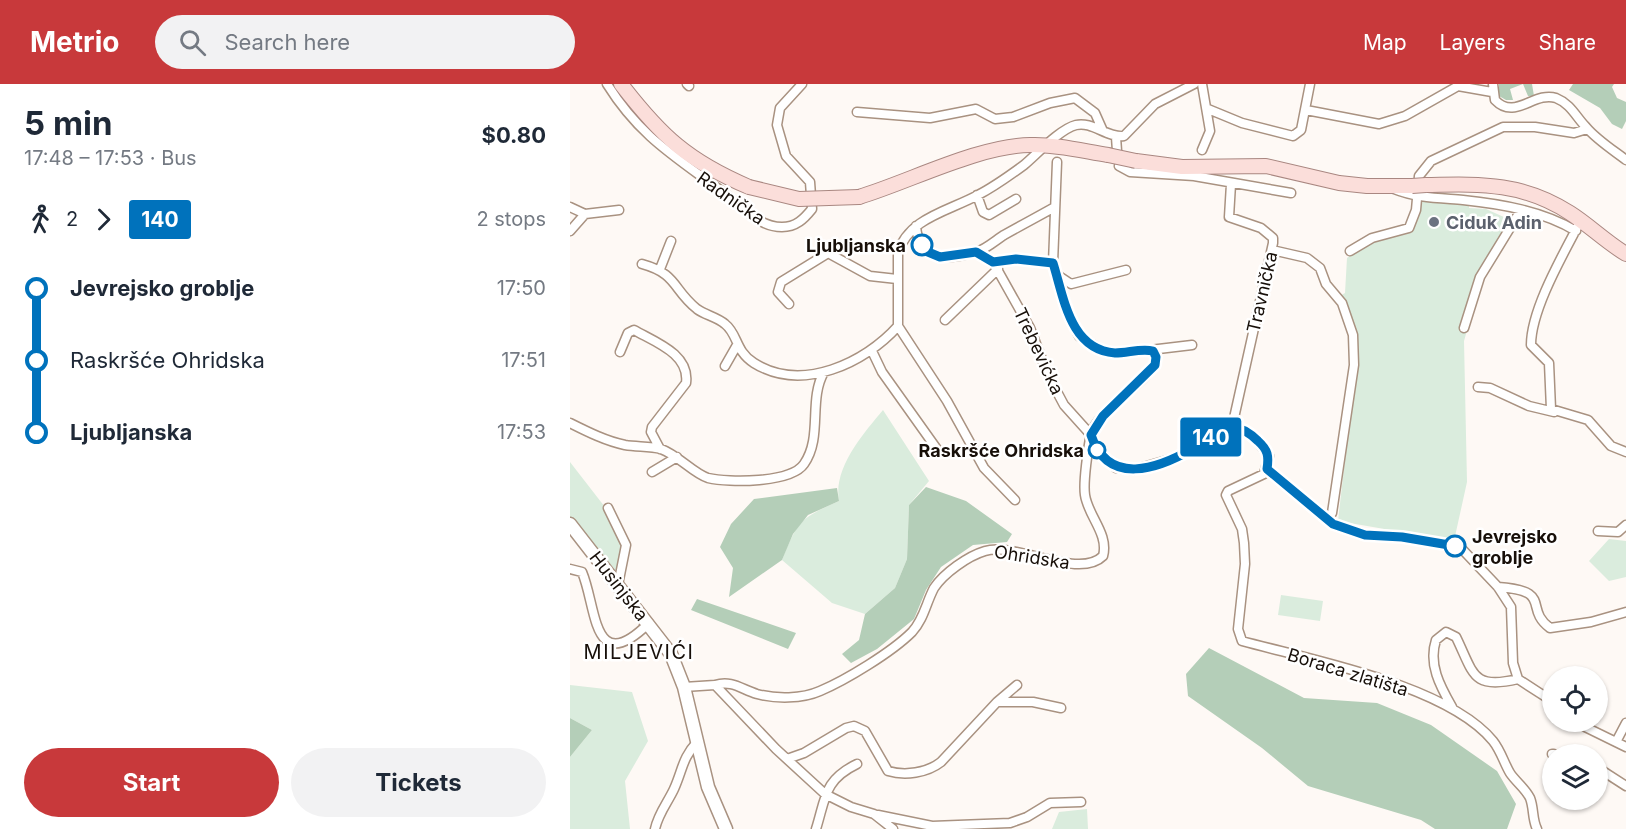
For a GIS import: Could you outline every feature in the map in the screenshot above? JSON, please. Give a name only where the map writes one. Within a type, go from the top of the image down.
[{"type":"main road","points":[[621,84],[646,116],[675,146],[711,170],[749,187],[799,199],[859,197],[994,151],[1030,145],[1048,146],[1112,153],[1136,161],[1182,167],[1266,166],[1339,183],[1418,189],[1486,184],[1511,188],[1542,198],[1578,226],[1626,254]]},
{"type":"main road","name":"Husinjska","points":[[570,524],[671,654],[684,687],[708,787],[726,829]]},
{"type":"street","name":"Radnička","points":[[607,84],[638,127],[677,161],[718,189],[744,211],[765,223],[781,227],[799,223],[812,209],[810,182],[786,156],[777,125],[780,108],[802,84]]},
{"type":"street","points":[[1016,500],[984,468],[947,401],[898,326],[897,279],[901,244],[916,226],[977,195],[1075,125],[1103,131],[1116,137],[1128,134],[1155,104],[1194,84]]},
{"type":"street","points":[[1202,84],[1210,131],[1202,150]]},
{"type":"street","points":[[1208,109],[1242,123],[1293,136],[1301,130],[1310,84]]},
{"type":"street","points":[[1306,110],[1379,124],[1405,116],[1456,85],[1493,88],[1495,100],[1505,107],[1520,107],[1548,97],[1556,98],[1573,110],[1587,129],[1626,160]]},
{"type":"street","points":[[857,112],[930,118],[976,109],[995,119],[1013,117],[1059,100],[1075,98],[1089,106],[1103,131]]},
{"type":"street","points":[[1350,251],[1372,238],[1409,228],[1414,218],[1419,176],[1426,165],[1483,134],[1516,125],[1574,133],[1587,129]]},
{"type":"street","points":[[1112,153],[1116,137]]},
{"type":"street","points":[[1056,162],[1053,208],[1054,267],[1072,323],[1084,341],[1103,351],[1116,353],[1192,345]]},
{"type":"street","points":[[1119,166],[1130,172],[1194,176],[1291,193]]},
{"type":"street","name":"Travnička","points":[[1232,184],[1229,217],[1270,234],[1273,238],[1232,427]]},
{"type":"street","points":[[1418,189],[1521,210],[1578,226],[1554,273],[1531,341],[1535,351],[1549,363],[1550,405],[1555,412]]},
{"type":"street","points":[[977,195],[983,212],[989,215],[1016,199]]},
{"type":"street","points":[[570,207],[585,214],[619,210]]},
{"type":"street","points":[[916,226],[919,241],[934,256],[976,252],[1053,208]]},
{"type":"street","points":[[1464,328],[1480,277],[1521,210]]},
{"type":"street","points":[[570,231],[585,214]]},
{"type":"street","points":[[660,269],[671,241]]},
{"type":"street","points":[[1272,250],[1307,258],[1320,268],[1326,285],[1342,303],[1353,335],[1354,365],[1332,513],[1327,520]]},
{"type":"street","points":[[976,252],[996,265]]},
{"type":"street","points":[[789,304],[778,292],[781,282],[828,253],[870,276],[897,279]]},
{"type":"street","points":[[945,320],[996,265],[1016,259],[1054,267],[1069,284],[1126,270]]},
{"type":"street","points":[[642,264],[660,269],[669,275],[697,309],[726,324],[743,355],[761,367],[791,375],[824,372],[872,351],[898,326]]},
{"type":"street","name":"Trebevićka","points":[[996,265],[1030,328],[1048,375],[1064,405],[1091,435],[1102,456],[1116,468],[1127,471],[1178,457],[1222,430],[1232,427]]},
{"type":"street","points":[[620,352],[628,333],[634,330],[670,350],[683,364],[686,383],[652,427],[651,432],[660,449]]},
{"type":"street","points":[[725,366],[737,345]]},
{"type":"street","points":[[1091,435],[1103,416],[1155,365],[1156,357],[1150,350]]},
{"type":"street","points":[[872,351],[882,372],[939,452]]},
{"type":"street","points":[[570,423],[594,435],[624,444],[660,449],[677,457],[708,478],[763,479],[789,475],[800,470],[809,455],[815,392],[824,372]]},
{"type":"street","points":[[1478,387],[1490,388],[1529,406],[1588,420],[1611,446],[1626,452]]},
{"type":"street","points":[[1232,427],[1247,432],[1266,449],[1269,456],[1267,469],[1327,520],[1365,535],[1402,537],[1461,548],[1498,588],[1511,607],[1513,663],[1518,679],[1542,695]]},
{"type":"street","name":"Ohridska","points":[[684,687],[734,683],[759,694],[781,697],[801,696],[820,691],[896,646],[920,623],[940,581],[976,554],[988,550],[1026,554],[1077,564],[1098,562],[1103,556],[1104,544],[1085,495],[1091,435]]},
{"type":"street","points":[[652,472],[677,457]]},
{"type":"street","name":"Boraca zlatišta","points":[[1267,469],[1226,495],[1242,529],[1244,543],[1245,564],[1238,629],[1242,641],[1396,683],[1452,707],[1491,738],[1499,748],[1512,776],[1530,800],[1537,829]]},
{"type":"street","points":[[608,508],[626,544],[618,585]]},
{"type":"street","points":[[1598,531],[1618,532],[1626,525]]},
{"type":"street","points":[[570,569],[582,572],[596,624],[608,640],[620,644],[627,642],[649,623]]},
{"type":"street","points":[[1498,588],[1530,593],[1537,601],[1539,616],[1550,628],[1591,622],[1626,612]]},
{"type":"street","name":"Boraca zlatišta","points":[[1452,707],[1438,682],[1432,658],[1436,640],[1446,632],[1456,637],[1472,674],[1479,681],[1495,684],[1518,679]]},
{"type":"street","points":[[715,685],[825,794],[851,807],[932,826],[1010,822],[1027,818],[1050,803],[1081,802]]},
{"type":"street","points":[[788,759],[854,726],[865,731],[888,771],[908,773],[932,768],[997,702],[1017,685]]},
{"type":"street","points":[[997,702],[1034,702],[1061,708]]},
{"type":"street","points":[[1616,742],[1626,723]]},
{"type":"street","points":[[1596,732],[1626,747]]},
{"type":"street","points":[[655,829],[657,819],[675,787],[681,764],[698,741]]},
{"type":"street","points":[[816,829],[825,794],[841,772],[856,764]]},
{"type":"street","points":[[1608,774],[1626,786]]},
{"type":"street","points":[[874,814],[893,829]]},
{"type":"green space","points":[[1499,84],[1523,84],[1510,89],[1513,100],[1506,100],[1499,96]]},
{"type":"green space","points":[[1523,84],[1532,84],[1534,96],[1528,96]]},
{"type":"green space","points":[[1573,84],[1614,84],[1612,87],[1617,98],[1626,102],[1626,121],[1622,129],[1612,124],[1600,108],[1569,90]]},
{"type":"green space","name":"Jevrejsko groblje","points":[[1423,200],[1469,204],[1469,208],[1486,209],[1515,222],[1517,228],[1495,257],[1478,292],[1464,341],[1467,482],[1454,541],[1338,521],[1357,355],[1338,297],[1345,293],[1347,258],[1371,240],[1407,234],[1413,228]]},
{"type":"green space","points":[[883,410],[929,481],[909,505],[907,559],[895,588],[865,614],[832,603],[782,560],[792,536],[802,522],[839,501],[838,489],[845,464],[851,452]]},
{"type":"green space","points":[[570,462],[608,511],[623,541],[618,573],[570,518]]},
{"type":"green space","points":[[926,487],[966,501],[1012,534],[1007,542],[973,545],[941,567],[926,590],[914,619],[877,649],[851,663],[842,654],[859,640],[865,614],[895,588],[907,559],[909,505]]},
{"type":"green space","points":[[837,488],[839,501],[808,515],[793,534],[782,560],[729,597],[733,568],[720,547],[731,524],[754,499]]},
{"type":"green space","points":[[1609,539],[1626,541],[1626,577],[1609,581],[1589,561]]},
{"type":"green space","points":[[1281,595],[1323,601],[1320,621],[1278,615]]},
{"type":"green space","points":[[697,599],[796,633],[788,649],[691,610]]},
{"type":"green space","points":[[1209,648],[1304,698],[1377,703],[1431,725],[1497,771],[1516,804],[1507,829],[1435,829],[1421,820],[1308,786],[1262,748],[1188,696],[1186,674]]},
{"type":"green space","points":[[570,685],[632,692],[648,741],[625,781],[630,829],[570,829],[570,757],[592,730],[570,718]]},
{"type":"green space","points":[[570,718],[592,730],[570,757]]},
{"type":"green space","points":[[1087,809],[1088,829],[1052,829],[1059,812]]},
{"type":"bus line","name":"140","points":[[922,245],[934,256],[940,257],[976,252],[993,262],[1033,259],[1053,263],[1072,323],[1079,336],[1090,345],[1103,351],[1116,353],[1153,351],[1156,357],[1155,365],[1103,416],[1091,435],[1098,451],[1116,468],[1133,470],[1178,457],[1222,430],[1232,427],[1240,428],[1266,449],[1269,456],[1267,469],[1333,524],[1365,535],[1385,538],[1402,537],[1455,546]]},
{"type":"place","name":"Ciduk Adin","points":[[1434,222]]},
{"type":"place","name":"Ljubljanska","points":[[922,245]]},
{"type":"place","name":"Raskršće Ohridska","points":[[1097,450]]},
{"type":"place","name":"Jevrejsko groblje","points":[[1455,546]]},
{"type":"district","name":"MILJEVIĆI","points":[[639,652]]}]
